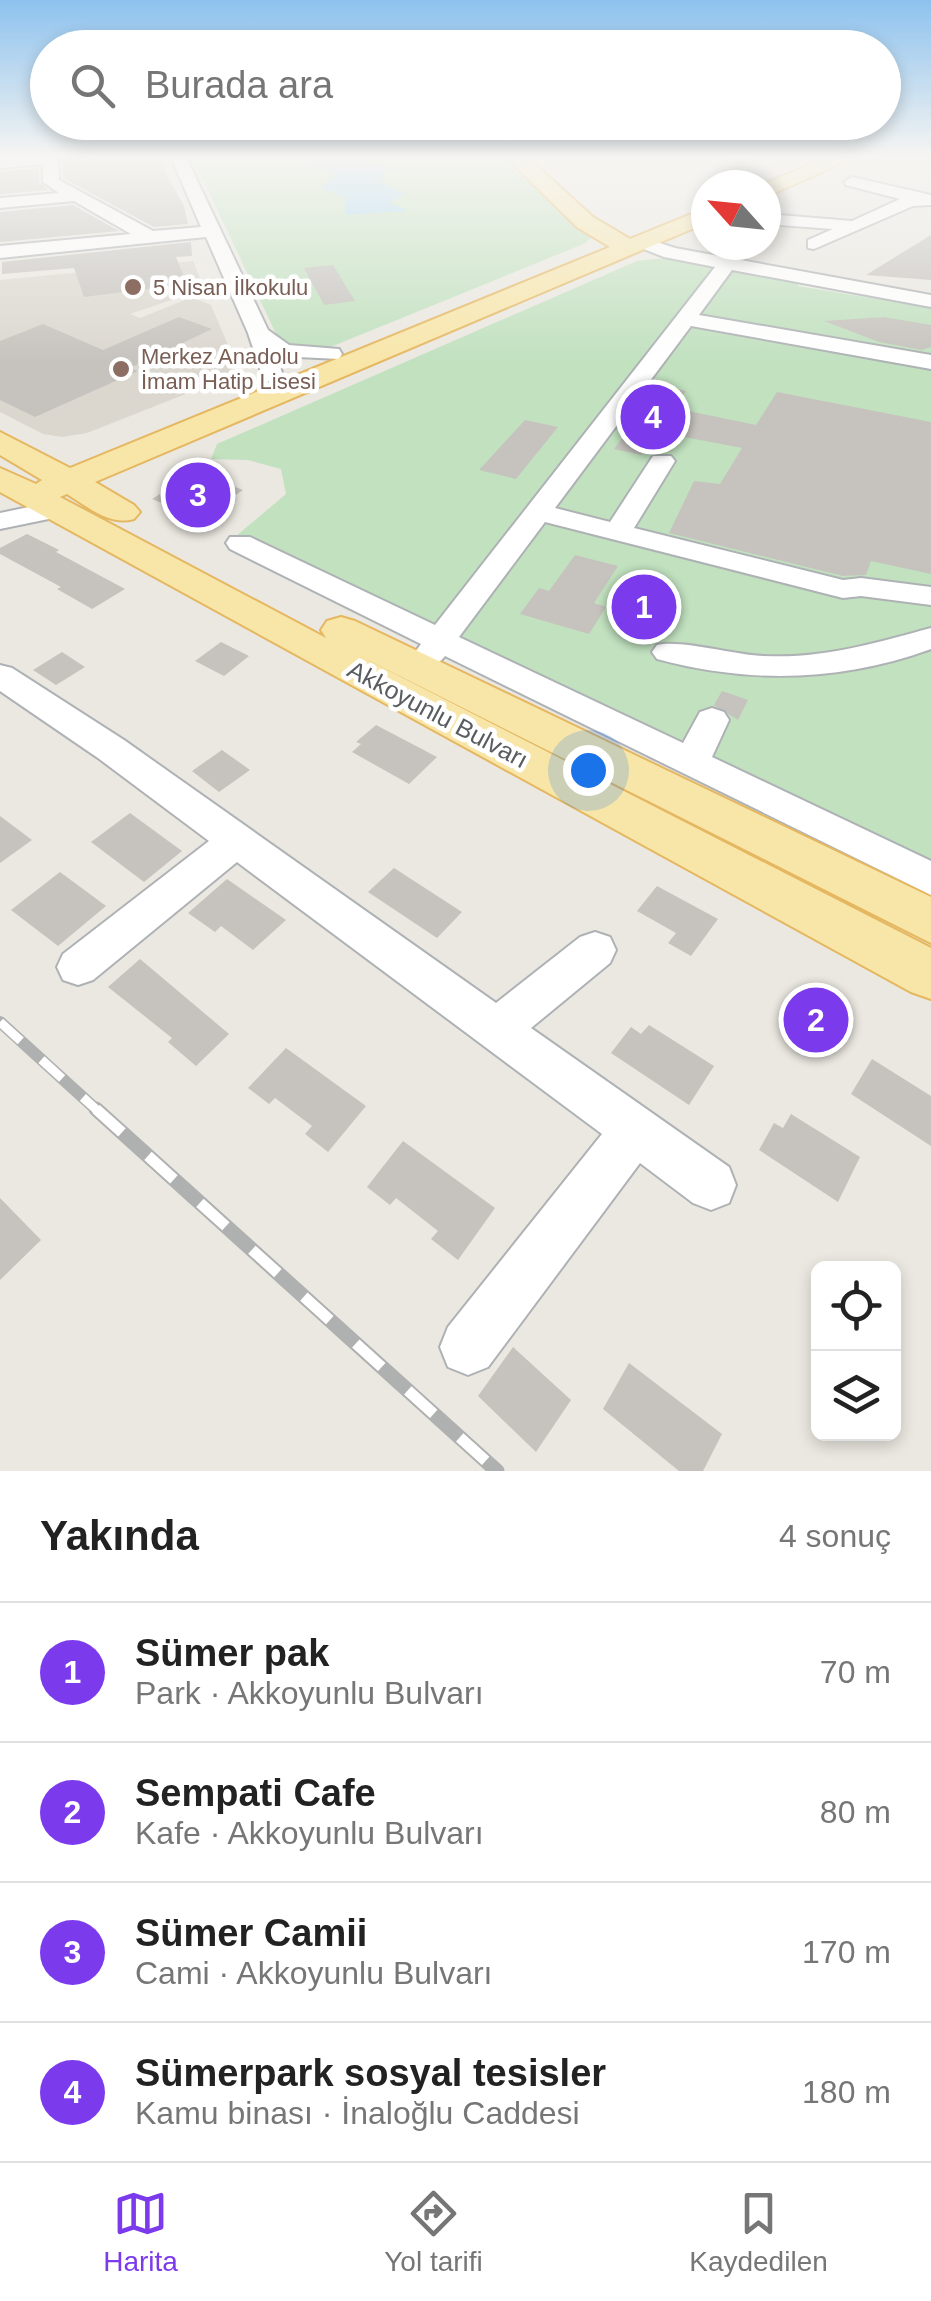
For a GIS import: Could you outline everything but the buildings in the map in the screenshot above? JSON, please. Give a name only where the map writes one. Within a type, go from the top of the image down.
[{"type":"main road","points":[[605,226],[625,241]]},
{"type":"main road","points":[[607,226],[625,241]]},
{"type":"main road","points":[[23,490],[655,226]]},
{"type":"main road","points":[[23,490],[272,376],[625,241],[675,226]]},
{"type":"main road","name":"Akkoyunlu Bulvarı","points":[[0,442],[23,490],[415,703],[931,974]]},
{"type":"main road","name":"Akkoyunlu Bulvarı","points":[[23,490],[280,600],[430,653],[931,921]]},
{"type":"street","points":[[131,226],[150,237]]},
{"type":"street","points":[[210,226],[259,333],[272,376]]},
{"type":"street","points":[[814,244],[854,226]]},
{"type":"street","points":[[0,252],[212,230]]},
{"type":"street","points":[[625,241],[671,253],[746,286]]},
{"type":"street","points":[[721,272],[931,301]]},
{"type":"street","points":[[430,653],[721,272]]},
{"type":"street","points":[[687,319],[931,362]]},
{"type":"street","points":[[259,333],[282,351],[331,354]]},
{"type":"street","points":[[620,529],[662,461]]},
{"type":"street","points":[[539,512],[620,529],[843,589],[861,587],[931,596]]},
{"type":"street","points":[[240,543],[430,653],[692,760],[931,880]]},
{"type":"street","points":[[668,652],[743,669],[790,667],[862,659],[931,638]]},
{"type":"street","points":[[0,676],[112,749],[711,1185]]},
{"type":"street","points":[[692,760],[712,720]]},
{"type":"street","points":[[78,967],[236,841]]},
{"type":"street","points":[[495,1030],[595,950]]},
{"type":"street","points":[[468,1346],[634,1132]]},
{"type":"shaded area","name":"Merkez Anadolu İmam Hatip Lisesi","points":[[193,261],[204,289],[130,314],[140,318],[192,297],[211,305],[236,364],[221,380],[87,433],[62,437],[43,434],[0,412],[0,280]]},
{"type":"green space","points":[[225,226],[582,226],[593,235],[586,243],[323,350],[292,347],[279,340]]},
{"type":"green space","points":[[665,258],[931,308],[931,897],[229,542],[286,494],[281,469],[248,460],[211,459],[217,444],[637,261]]},
{"type":"railway","points":[[0,1022],[99,1112]]},
{"type":"railway","points":[[96,1109],[497,1471]]},
{"type":"place","name":"5 Nisan İlkokulu","points":[[133,287]]},
{"type":"place","name":"Merkez Anadolu İmam Hatip Lisesi","points":[[121,369]]},
{"type":"place","name":"Sümerpark sosyal tesisler","points":[[653,417]]},
{"type":"place","name":"Sümer Camii","points":[[198,495]]},
{"type":"place","name":"Sümer pak","points":[[644,607]]},
{"type":"place","name":"Sempati Cafe","points":[[816,1020]]}]
